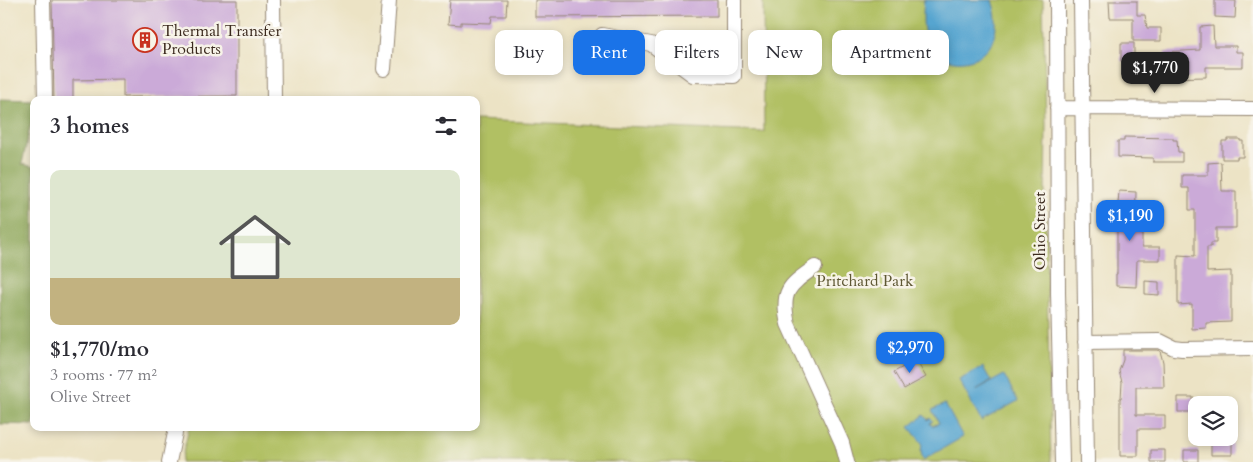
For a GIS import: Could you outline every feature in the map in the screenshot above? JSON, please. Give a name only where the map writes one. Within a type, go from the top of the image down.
[{"type":"street","points":[[43,0],[45,96]]},
{"type":"street","points":[[273,0],[274,96]]},
{"type":"street","points":[[384,69],[389,0]]},
{"type":"street","points":[[645,43],[651,44],[694,75],[734,76],[734,0]]},
{"type":"street","name":"Ohio Street","points":[[1056,0],[1058,293],[1062,462]]},
{"type":"street","points":[[1080,0],[1087,462]]},
{"type":"street","points":[[1057,108],[1253,109]]},
{"type":"street","points":[[816,266],[792,283],[784,300],[785,310],[788,324],[842,443],[847,462]]},
{"type":"street","points":[[1085,342],[1160,340],[1174,348],[1182,349],[1253,348]]},
{"type":"street","points":[[169,462],[175,431]]},
{"type":"green space","name":"Pritchard Park","points":[[763,0],[1043,0],[1051,462],[181,462],[188,431],[480,431],[480,120],[764,132],[764,75],[822,75],[822,30],[763,30]]},
{"type":"green space","points":[[0,99],[30,100],[30,128],[22,164],[30,166],[30,425],[0,424]]},
{"type":"water","points":[[924,0],[992,0],[996,23],[993,40],[984,52],[971,60],[949,59],[949,30],[924,30]]},
{"type":"water","points":[[983,367],[991,381],[976,390],[1004,375],[1018,401],[981,421],[959,380]]},
{"type":"water","points":[[945,404],[963,437],[923,460],[921,452],[922,443],[909,427],[924,415],[928,420],[930,418],[933,421],[930,423],[932,426],[939,423],[932,410]]},
{"type":"building","name":"Thermal Transfer Products","points":[[52,0],[237,0],[237,96],[123,96],[123,79],[73,80],[73,96],[54,96]]},
{"type":"building","points":[[450,0],[507,0],[506,16],[492,16],[491,23],[461,22],[461,25],[448,24]]},
{"type":"building","points":[[535,0],[717,0],[717,16],[535,17]]},
{"type":"building","points":[[1215,0],[1236,1],[1235,18],[1215,17]]},
{"type":"building","points":[[1109,1],[1137,1],[1137,15],[1145,15],[1147,28],[1161,28],[1161,41],[1133,41],[1133,18],[1110,18]]},
{"type":"building","points":[[1213,26],[1214,46],[1236,46],[1236,52],[1243,52],[1243,67],[1206,67],[1206,77],[1166,78],[1165,52],[1200,50],[1200,27]]},
{"type":"building","points":[[1121,43],[1134,43],[1134,61],[1121,61]]},
{"type":"building","points":[[1124,137],[1173,138],[1173,140],[1177,140],[1178,152],[1182,152],[1182,162],[1153,162],[1153,158],[1118,157],[1118,141],[1124,141]]},
{"type":"building","points":[[1227,139],[1240,139],[1240,141],[1243,141],[1243,157],[1222,159],[1222,141],[1227,141]]},
{"type":"building","points":[[1221,162],[1222,191],[1236,191],[1236,228],[1216,228],[1216,243],[1211,243],[1211,247],[1207,247],[1207,272],[1231,271],[1231,322],[1206,323],[1206,328],[1192,329],[1192,304],[1178,305],[1178,255],[1195,256],[1195,210],[1189,210],[1189,188],[1182,188],[1182,175],[1208,175],[1208,163]]},
{"type":"building","points":[[1119,191],[1136,192],[1135,230],[1142,230],[1142,247],[1160,247],[1160,260],[1137,260],[1136,287],[1116,286]]},
{"type":"building","points":[[1145,281],[1159,282],[1159,295],[1145,294]]},
{"type":"building","points":[[1123,350],[1158,350],[1163,362],[1164,387],[1136,387],[1136,415],[1165,415],[1165,429],[1138,429],[1138,456],[1120,456],[1120,398],[1122,382],[1119,371],[1123,360]]},
{"type":"building","points":[[916,360],[926,377],[904,389],[894,372]]},
{"type":"building","points":[[1178,397],[1188,397],[1188,412],[1178,412]]},
{"type":"building","points":[[1211,446],[1232,446],[1232,455],[1211,455]]},
{"type":"building","points":[[1151,450],[1165,450],[1165,462],[1151,462]]},
{"type":"building","points":[[1184,450],[1198,450],[1198,462],[1184,462]]},
{"type":"place","name":"Thermal Transfer Products","points":[[145,40]]}]
